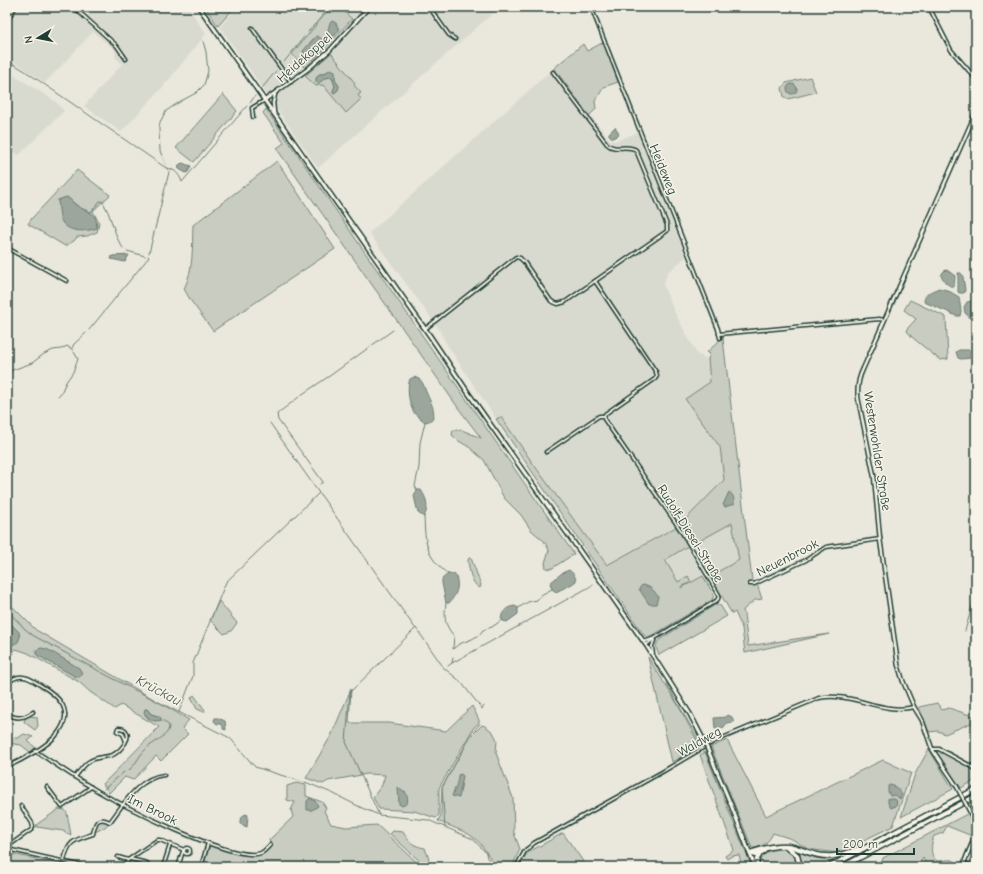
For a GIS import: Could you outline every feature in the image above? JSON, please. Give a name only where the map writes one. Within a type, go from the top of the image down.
[{"type":"highway","points":[[829,867],[976,789]]},
{"type":"highway","points":[[842,867],[976,796]]},
{"type":"highway","points":[[750,853],[776,846],[785,846],[814,854],[830,856],[844,854],[871,845]]},
{"type":"highway","points":[[785,846],[797,855],[800,867]]},
{"type":"highway","points":[[750,853],[755,855],[766,849]]},
{"type":"highway","points":[[756,867],[757,859],[760,853]]},
{"type":"main road","points":[[199,7],[653,656],[690,714],[704,741],[756,867]]},
{"type":"street","points":[[7,22],[15,7]]},
{"type":"street","points":[[71,7],[78,11],[117,46],[126,59]]},
{"type":"street","points":[[429,7],[449,35],[455,39]]},
{"type":"street","name":"Heideweg","points":[[591,7],[720,338]]},
{"type":"street","points":[[929,7],[951,50],[976,79]]},
{"type":"street","name":"Heidekoppel","points":[[265,100],[291,82],[330,50],[367,8]]},
{"type":"street","points":[[252,28],[291,82]]},
{"type":"street","points":[[425,329],[516,257],[523,260],[550,301],[556,304],[564,302],[666,234],[668,227],[636,150],[632,148],[609,147],[553,72]]},
{"type":"street","points":[[274,113],[273,101],[275,94]]},
{"type":"street","points":[[253,117],[252,108],[265,100]]},
{"type":"street","name":"Westerwohlder Straße","points":[[963,865],[976,831],[974,821],[956,786],[932,749],[922,720],[914,707],[903,681],[898,664],[880,539],[874,476],[857,389],[859,376],[976,112]]},
{"type":"street","points":[[7,248],[67,281]]},
{"type":"street","points":[[546,452],[599,416],[604,416],[657,376],[656,372],[595,281]]},
{"type":"street","points":[[719,334],[879,318],[884,320]]},
{"type":"street","name":"Rudolf-Diesel-Straße","points":[[604,416],[605,422],[680,529],[719,595],[716,601],[645,644]]},
{"type":"street","name":"Neuenbrook","points":[[750,584],[754,584],[806,560],[826,547],[880,539]]},
{"type":"street","points":[[653,656],[652,646],[655,638]]},
{"type":"street","points":[[7,684],[16,678],[29,678],[53,692],[64,707],[63,724],[58,734],[52,740],[7,767]]},
{"type":"street","name":"Waldweg","points":[[516,867],[525,851],[534,843],[713,742],[819,698],[828,696],[851,698],[885,708],[896,709],[914,707]]},
{"type":"street","points":[[7,713],[17,718],[24,717],[33,712]]},
{"type":"street","points":[[75,777],[90,760],[112,755],[122,748],[126,741],[128,736],[126,731],[118,728],[117,731],[123,734],[126,741]]},
{"type":"street","points":[[932,749],[939,749],[976,769]]},
{"type":"street","name":"Im Brook","points":[[35,751],[91,787],[166,826],[208,843],[229,850],[251,854],[261,853],[270,845]]},
{"type":"street","points":[[64,861],[67,849],[71,843],[77,839],[93,834],[93,828],[98,821],[103,819],[110,822],[123,804],[148,779],[164,775]]},
{"type":"street","points":[[47,787],[59,805],[63,807],[91,787]]},
{"type":"street","points":[[7,848],[33,827],[21,806]]},
{"type":"street","points":[[125,867],[129,860],[157,840],[184,850],[178,867]]},
{"type":"street","points":[[201,867],[208,843]]},
{"type":"street","points":[[164,864],[170,845]]},
{"type":"street","points":[[7,848],[88,867]]},
{"type":"street","points":[[118,857],[147,863]]},
{"type":"street","points":[[963,865],[976,866]]},
{"type":"shaded area","points":[[7,7],[188,7],[206,34],[163,87],[121,132],[84,106],[122,64],[115,57],[115,50],[93,32],[45,83],[7,57]]},
{"type":"shaded area","points":[[205,7],[235,7],[218,26]]},
{"type":"shaded area","points":[[237,7],[500,7],[318,168],[220,27]]},
{"type":"shaded area","points":[[331,7],[339,7],[352,19],[305,68],[292,54]],"holes":[[[315,37],[321,47],[308,60],[309,44]]]},
{"type":"shaded area","points":[[332,21],[336,23],[339,30],[331,37],[328,35],[328,32]]},
{"type":"shaded area","points":[[317,36],[322,39],[323,43],[308,60],[305,58],[303,51]]},
{"type":"shaded area","points":[[604,42],[618,82],[604,87],[595,101],[596,109],[589,116],[554,68],[583,44],[587,51]]},
{"type":"shaded area","points":[[331,53],[355,83],[354,85],[361,93],[358,95],[361,99],[346,113],[323,85],[316,86],[305,76]],"holes":[[[330,70],[335,73],[335,80],[339,86],[338,90],[334,93],[333,91],[335,86],[332,77],[326,78],[317,83],[316,78],[320,74]]]},
{"type":"shaded area","points":[[554,68],[609,139],[614,141],[619,140],[638,132],[686,257],[668,272],[663,285],[675,313],[697,354],[708,359],[710,382],[686,399],[720,447],[724,480],[681,524],[607,565],[501,417],[496,419],[444,340],[439,329],[369,233]]},
{"type":"shaded area","points":[[331,69],[335,71],[335,80],[339,86],[338,90],[334,93],[333,91],[335,86],[332,77],[325,78],[318,84],[316,81],[319,74],[323,74]]},
{"type":"shaded area","points":[[7,71],[55,101],[64,111],[19,155],[12,151],[7,156]]},
{"type":"shaded area","points":[[810,77],[816,92],[788,99],[784,97],[782,88],[786,83]]},
{"type":"shaded area","points":[[790,84],[794,84],[797,89],[794,94],[790,94],[787,91],[787,87]]},
{"type":"shaded area","points":[[223,94],[237,111],[194,162],[176,148]]},
{"type":"shaded area","points":[[266,109],[574,554],[551,569],[546,568],[545,563],[549,550],[544,541],[531,530],[521,515],[504,498],[484,460],[452,435],[453,430],[462,430],[481,438],[459,409],[279,152],[277,148],[284,143],[263,113]]},
{"type":"shaded area","points":[[615,127],[619,134],[613,138],[609,135],[609,133]]},
{"type":"shaded area","points":[[277,161],[335,249],[213,331],[184,289],[191,266],[193,225]]},
{"type":"shaded area","points":[[183,163],[191,166],[186,173],[179,169],[178,166]]},
{"type":"shaded area","points":[[77,170],[110,195],[93,211],[99,223],[97,232],[87,236],[77,237],[74,241],[65,246],[28,224]],"holes":[[[67,197],[80,208],[91,212],[59,209],[58,200]]]},
{"type":"shaded area","points":[[67,197],[94,216],[97,228],[78,231],[65,226],[60,217],[58,200]]},
{"type":"shaded area","points":[[129,255],[125,262],[111,259],[112,256]]},
{"type":"shaded area","points":[[947,270],[955,276],[954,287],[949,286],[941,275]]},
{"type":"shaded area","points":[[958,273],[961,273],[963,277],[964,293],[958,292]]},
{"type":"shaded area","points":[[939,288],[947,290],[959,297],[961,311],[960,316],[956,316],[924,302],[927,294]]},
{"type":"shaded area","points":[[910,300],[946,317],[948,359],[940,360],[913,338],[906,330],[916,319],[904,310]]},
{"type":"shaded area","points":[[976,300],[976,323],[965,313],[964,307],[967,302]]},
{"type":"shaded area","points":[[723,335],[752,580],[757,584],[762,599],[755,600],[743,610],[748,646],[829,634],[745,653],[742,628],[735,612],[732,614],[710,576],[739,560],[732,523],[694,544],[681,524],[724,480],[720,447],[685,399],[710,382],[708,359],[710,354],[707,352]]},
{"type":"shaded area","points":[[959,350],[973,350],[974,356],[971,356],[971,358],[958,358],[956,352]]},
{"type":"shaded area","points":[[414,377],[422,382],[434,411],[433,418],[430,421],[425,422],[415,414],[411,406],[408,387],[410,379]]},
{"type":"shaded area","points":[[501,417],[607,565],[676,527],[688,546],[665,560],[678,582],[688,576],[691,582],[681,588],[703,576],[714,595],[712,600],[650,637],[644,635],[496,419]]},
{"type":"shaded area","points":[[417,490],[421,490],[426,500],[427,506],[424,517],[418,513],[414,496]]},
{"type":"shaded area","points":[[729,492],[733,496],[734,504],[725,507],[723,505]]},
{"type":"shaded area","points":[[732,523],[739,560],[710,576],[708,573],[681,588],[665,559]]},
{"type":"shaded area","points":[[471,558],[481,585],[480,588],[474,583],[471,576],[468,560]]},
{"type":"shaded area","points":[[569,570],[574,574],[576,581],[556,592],[552,589],[550,583],[562,573]]},
{"type":"shaded area","points":[[448,574],[455,574],[457,578],[457,590],[449,603],[446,603],[442,579]]},
{"type":"shaded area","points":[[642,585],[650,587],[655,592],[658,597],[656,604],[649,604],[639,589]]},
{"type":"shaded area","points":[[7,601],[36,630],[189,720],[182,728],[188,734],[161,761],[156,756],[133,780],[125,777],[109,793],[103,784],[159,727],[121,705],[115,709],[90,692],[79,682],[28,653],[16,649],[7,660],[7,641],[9,643],[19,632],[7,620]],"holes":[[[147,709],[151,714],[158,716],[156,721],[149,719],[145,715]]]},
{"type":"shaded area","points":[[219,601],[237,623],[231,631],[224,634],[210,620]]},
{"type":"shaded area","points":[[715,605],[720,605],[727,616],[659,655],[656,647],[659,640]]},
{"type":"shaded area","points":[[515,606],[518,608],[518,614],[507,622],[503,621],[501,617],[505,611],[510,607]]},
{"type":"shaded area","points":[[7,620],[19,632],[20,637],[18,642],[12,645],[7,641]]},
{"type":"shaded area","points":[[41,648],[47,649],[79,668],[82,675],[76,677],[37,655],[36,650]]},
{"type":"shaded area","points":[[648,657],[678,705],[700,746],[672,762]]},
{"type":"shaded area","points":[[351,689],[349,723],[389,723],[446,731],[472,706],[479,723],[474,727],[439,788],[439,815],[436,818],[414,811],[379,809],[373,797],[382,785],[385,775],[367,774],[328,781],[323,784],[306,778],[331,736]]},
{"type":"shaded area","points":[[194,695],[205,710],[204,712],[197,709],[191,698]]},
{"type":"shaded area","points":[[937,703],[942,710],[949,708],[976,717],[976,721],[945,734],[938,731],[929,732],[919,707]]},
{"type":"shaded area","points":[[145,709],[147,709],[151,714],[161,718],[161,720],[156,721],[149,718],[144,713]]},
{"type":"shaded area","points":[[728,715],[732,717],[734,722],[727,723],[723,728],[715,729],[714,718],[726,717]]},
{"type":"shaded area","points":[[30,716],[37,717],[38,726],[35,730],[24,722],[25,719]]},
{"type":"shaded area","points":[[215,718],[225,721],[226,730],[223,729],[221,724],[217,724],[214,721]]},
{"type":"shaded area","points":[[482,725],[493,732],[497,740],[496,753],[513,798],[514,833],[520,849],[512,867],[496,867],[477,840],[470,835],[438,821],[441,815],[442,788],[470,737]]},
{"type":"shaded area","points":[[24,734],[33,737],[28,741],[36,748],[30,752],[21,745],[7,743],[7,737],[18,738]]},
{"type":"shaded area","points":[[727,740],[766,816],[883,760],[911,773],[893,826],[837,853],[808,849],[792,839],[773,833],[765,844],[752,848],[711,747]]},
{"type":"shaded area","points":[[940,747],[976,766],[976,780],[961,788],[935,750]]},
{"type":"shaded area","points":[[929,749],[953,789],[901,817],[915,774]]},
{"type":"shaded area","points":[[705,752],[752,867],[742,867],[739,855],[732,856],[727,859],[725,856],[734,850],[700,755]]},
{"type":"shaded area","points":[[461,774],[463,776],[459,798],[452,796],[457,783],[458,775]]},
{"type":"shaded area","points":[[296,783],[306,785],[306,796],[322,802],[326,808],[324,811],[331,824],[346,827],[377,825],[422,867],[203,867],[210,845],[233,853],[250,855],[265,851],[271,846],[269,840],[293,817],[291,810],[295,802],[287,800],[287,786]]},
{"type":"shaded area","points":[[890,785],[896,787],[900,791],[902,795],[900,799],[895,795],[890,796],[888,786]]},
{"type":"shaded area","points":[[398,787],[402,791],[405,791],[407,798],[406,804],[402,806],[399,804]]},
{"type":"shaded area","points":[[310,798],[315,801],[318,806],[312,810],[307,810],[307,801]]},
{"type":"shaded area","points":[[888,798],[895,799],[897,801],[896,806],[891,808],[888,803]]},
{"type":"shaded area","points":[[59,809],[64,809],[67,813],[71,835],[63,831],[37,827],[36,825]]},
{"type":"shaded area","points":[[969,813],[974,826],[972,836],[947,826],[943,833],[934,836],[932,843],[932,854],[936,860],[952,860],[961,864],[961,867],[881,867],[883,858]],"holes":[[[923,858],[925,862],[920,867],[918,866]]]},
{"type":"shaded area","points":[[245,814],[248,815],[247,827],[240,824],[240,820]]},
{"type":"shaded area","points":[[102,820],[109,823],[105,827],[95,832],[96,824]]},
{"type":"shaded area","points":[[393,831],[403,832],[412,843],[425,848],[429,859],[424,865],[390,834]]},
{"type":"shaded area","points":[[563,833],[587,867],[519,867],[527,853]]},
{"type":"shaded area","points":[[778,848],[790,851],[797,859],[798,867],[760,867],[758,859],[767,852]]},
{"type":"shaded area","points":[[797,850],[818,858],[841,856],[820,867],[803,867],[799,854],[795,851]]},
{"type":"shaded area","points":[[7,853],[75,867],[7,867]]},
{"type":"waterway","points":[[308,32],[330,7]]},
{"type":"waterway","points":[[284,62],[304,37]]},
{"type":"waterway","points":[[149,253],[169,172],[160,151],[160,122],[166,111],[196,93],[204,85],[208,71],[203,41]]},
{"type":"waterway","points":[[7,60],[166,168],[174,171],[178,174],[182,182],[247,106]]},
{"type":"waterway","points":[[263,87],[276,71]]},
{"type":"waterway","points":[[250,103],[255,96]]},
{"type":"waterway","points":[[91,212],[100,201],[103,202],[118,240],[123,248]]},
{"type":"waterway","points":[[127,251],[145,256]]},
{"type":"waterway","points":[[89,330],[149,257],[148,256]]},
{"type":"waterway","points":[[320,484],[323,482],[278,420],[277,414],[393,330]]},
{"type":"waterway","points":[[72,348],[74,344],[86,333]]},
{"type":"waterway","points":[[7,372],[32,363],[44,354],[53,350],[61,349],[67,346],[73,350]]},
{"type":"waterway","points":[[58,396],[73,372],[78,359],[74,352]]},
{"type":"waterway","points":[[417,490],[415,486],[419,467],[420,443],[425,422]]},
{"type":"waterway","points":[[179,712],[193,676],[193,663],[226,582],[319,493],[270,423]]},
{"type":"waterway","points":[[320,494],[415,628]]},
{"type":"waterway","points":[[424,517],[428,549],[435,562],[448,574]]},
{"type":"waterway","points":[[452,663],[593,585]]},
{"type":"waterway","points":[[518,608],[528,602],[537,600],[541,595],[552,589]]},
{"type":"waterway","points":[[965,631],[974,599]]},
{"type":"waterway","points":[[446,603],[446,621],[448,628],[454,636],[453,648]]},
{"type":"waterway","name":"Krückau","points":[[7,610],[25,629],[34,636],[125,685],[230,738],[255,767],[303,782]]},
{"type":"waterway","points":[[453,649],[459,644],[472,639],[479,635],[483,630],[492,627],[502,620]]},
{"type":"waterway","points":[[379,815],[346,742],[350,692],[416,628],[444,668],[461,682],[482,709],[484,706]]},
{"type":"waterway","points":[[448,666],[452,663],[453,658]]},
{"type":"waterway","points":[[666,683],[697,737],[697,741],[677,761]]},
{"type":"waterway","points":[[148,747],[161,738],[168,730],[169,727],[167,723],[161,720]]},
{"type":"waterway","points":[[445,828],[442,787],[469,738],[480,724]]},
{"type":"waterway","points":[[129,770],[146,749]]},
{"type":"waterway","points":[[562,827],[673,764]]},
{"type":"waterway","points":[[104,789],[124,772]]},
{"type":"waterway","name":"Krückau","points":[[305,782],[379,815],[428,820],[473,839],[486,853],[487,858],[496,867]]},
{"type":"waterway","points":[[524,848],[534,842]]},
{"type":"waterway","points":[[514,867],[523,850]]}]
